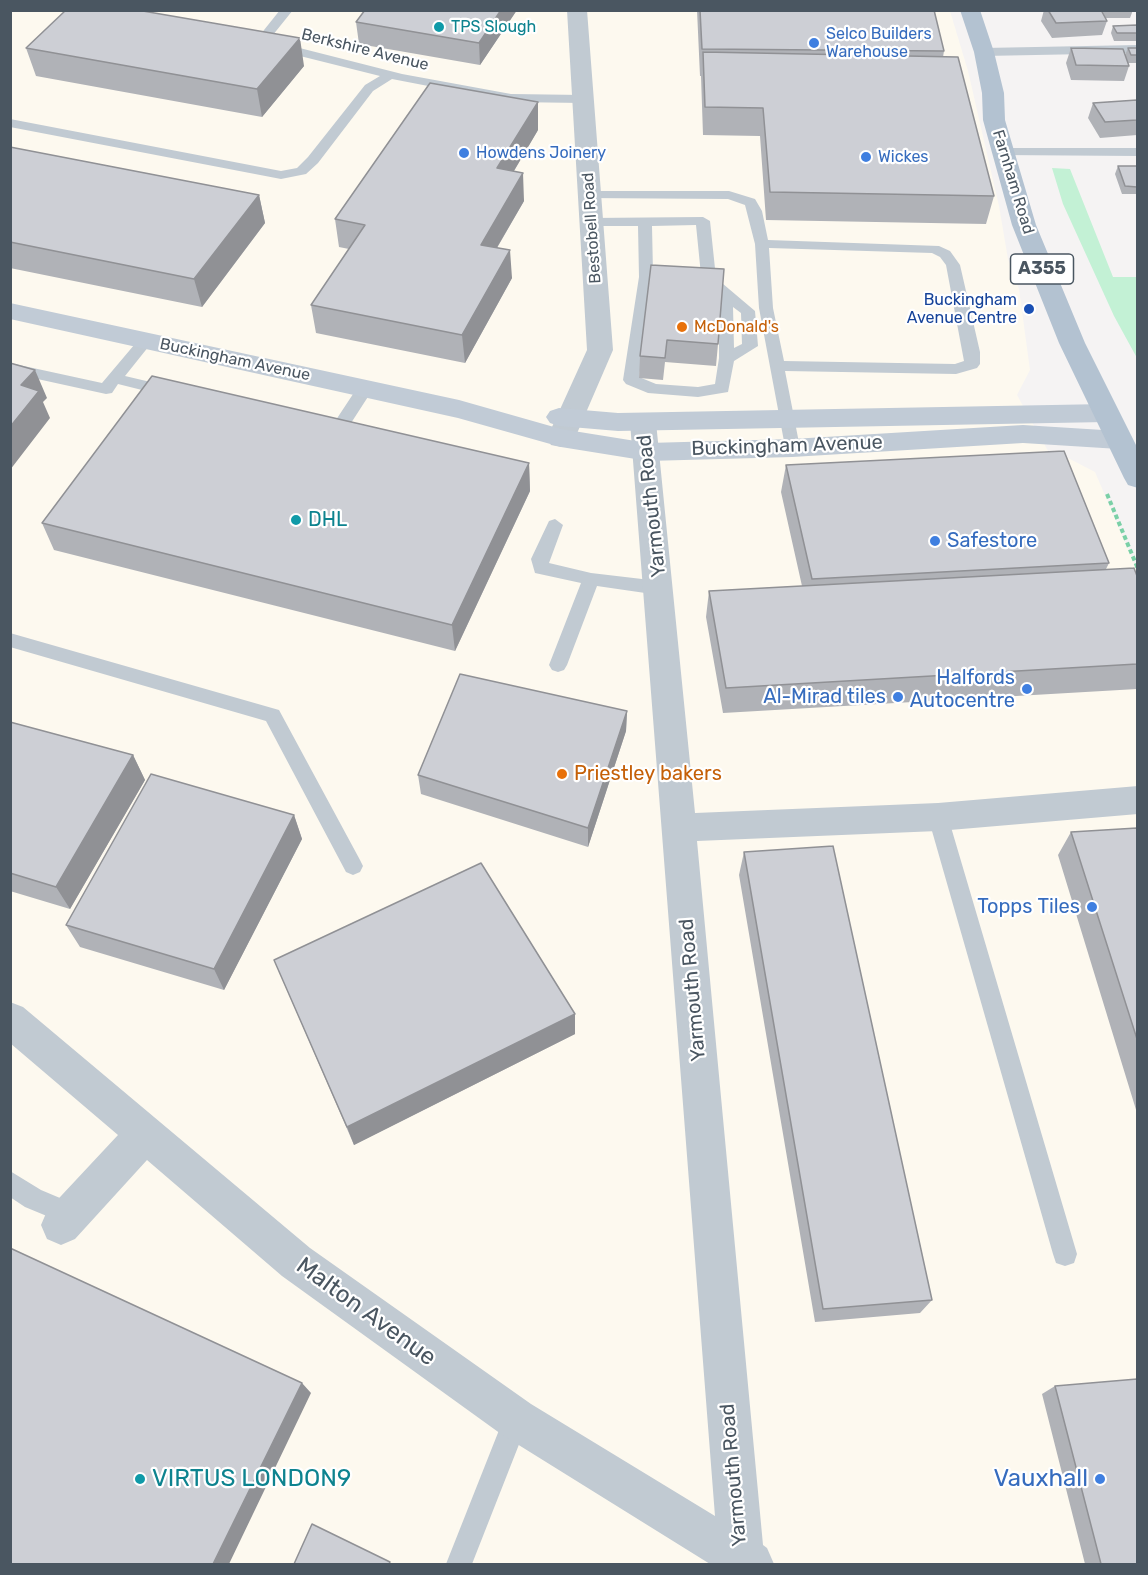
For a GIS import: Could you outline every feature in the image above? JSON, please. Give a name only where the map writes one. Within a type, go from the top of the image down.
[{"type":"main road","name":"Farnham Road","points":[[970,10],[984,52],[993,93],[994,120],[1024,225],[1072,343],[1137,478]]},
{"type":"street","name":"Bestobell Road","points":[[565,428],[600,351],[577,10]]},
{"type":"street","name":"Buckingham Avenue","points":[[10,311],[459,409],[565,428],[646,437],[792,448],[1023,434],[1119,440]]},
{"type":"street","name":"Buckingham Avenue","points":[[646,437],[786,418],[1106,413]]},
{"type":"street","name":"Yarmouth Road","points":[[646,437],[746,1562]]},
{"type":"street","points":[[680,828],[938,817],[1137,800]]},
{"type":"street","name":"Malton Avenue","points":[[10,1019],[296,1262],[516,1419],[746,1562]]},
{"type":"street","points":[[66,1219],[145,1134]]},
{"type":"lane","name":"Berkshire Avenue","points":[[287,10],[255,42],[390,75],[511,98],[583,99]]},
{"type":"lane","points":[[984,52],[1137,49]]},
{"type":"lane","points":[[10,123],[281,175],[301,171],[313,160],[369,88],[390,75]]},
{"type":"lane","points":[[1005,152],[1137,152]]},
{"type":"lane","points":[[589,195],[741,197],[750,202],[755,211],[762,244],[766,308],[792,448]]},
{"type":"lane","points":[[591,222],[645,221],[703,221],[714,284],[726,303],[727,358],[722,388],[698,392],[654,389],[631,380],[646,277],[645,221]]},
{"type":"lane","points":[[762,244],[934,249],[945,254],[953,265],[972,352],[972,364],[956,369],[778,366]]},
{"type":"lane","points":[[646,277],[714,284],[748,311],[750,346],[727,358]]},
{"type":"lane","points":[[10,368],[106,388],[145,341]]},
{"type":"lane","points":[[114,378],[181,394]]},
{"type":"lane","points":[[355,437],[331,431],[365,388]]},
{"type":"lane","points":[[555,525],[540,559],[541,568],[591,579],[659,588]]},
{"type":"lane","points":[[558,665],[591,579]]},
{"type":"lane","points":[[10,640],[272,715],[352,866]]},
{"type":"lane","points":[[938,817],[1065,1254]]},
{"type":"lane","points":[[10,1182],[66,1219]]},
{"type":"lane","points":[[459,1564],[516,1419]]},
{"type":"path","points":[[1104,487],[1137,569]]},
{"type":"shaded area","points":[[11,11],[950,11],[968,71],[999,206],[1008,259],[1019,289],[1030,370],[1017,395],[1052,458],[1068,458],[1095,472],[1137,570],[1137,1564],[11,1564]]},
{"type":"green space","points":[[1052,168],[1070,169],[1113,277],[1137,277],[1137,358],[1114,316],[1063,204]]},
{"type":"building","points":[[66,10],[137,10],[300,38],[257,89],[26,48]]},
{"type":"building","points":[[365,10],[501,10],[479,43],[356,22]]},
{"type":"building","points":[[700,10],[934,10],[944,51],[702,49]]},
{"type":"building","points":[[1048,10],[1101,10],[1107,21],[1056,23]]},
{"type":"building","points":[[1137,25],[1137,33],[1117,33],[1113,26]]},
{"type":"building","points":[[1071,48],[1123,49],[1129,66],[1076,65]]},
{"type":"building","points":[[1128,48],[1137,48],[1137,55],[1131,55]]},
{"type":"building","name":"Wickes","points":[[703,52],[958,57],[994,196],[770,192],[763,108],[705,107]]},
{"type":"building","points":[[430,83],[538,102],[497,168],[523,173],[481,245],[510,250],[462,335],[311,305],[365,225],[335,219]]},
{"type":"building","points":[[1137,100],[1137,120],[1105,122],[1093,103]]},
{"type":"building","points":[[10,147],[259,195],[194,279],[10,242]]},
{"type":"building","points":[[1118,166],[1137,166],[1137,187],[1125,186]]},
{"type":"building","name":"McDonald's","points":[[651,265],[724,269],[718,344],[667,340],[665,358],[640,356]]},
{"type":"building","points":[[10,363],[35,370],[21,385],[39,391],[10,427]]},
{"type":"building","name":"DHL","points":[[152,376],[529,463],[452,625],[42,523]]},
{"type":"building","name":"Safestore","points":[[1064,451],[1109,563],[812,579],[786,465]]},
{"type":"building","points":[[1134,568],[1137,576],[1137,664],[726,688],[709,591]]},
{"type":"building","points":[[460,674],[627,711],[588,828],[418,775]]},
{"type":"building","points":[[10,722],[133,755],[56,887],[10,873]]},
{"type":"building","points":[[151,774],[294,815],[214,969],[66,925]]},
{"type":"building","points":[[1137,828],[1137,1039],[1071,832]]},
{"type":"building","points":[[833,846],[932,1300],[823,1309],[744,852]]},
{"type":"building","points":[[481,863],[575,1014],[347,1127],[274,960]]},
{"type":"building","name":"VIRTUS LONDON9","points":[[10,1248],[302,1383],[213,1564],[10,1564]]},
{"type":"building","name":"Vauxhall","points":[[1137,1379],[1137,1564],[1101,1564],[1055,1386]]},
{"type":"building","points":[[312,1524],[390,1562],[389,1564],[294,1564]]},
{"type":"place","name":"TPS Slough","points":[[439,27]]},
{"type":"place","name":"Selco Builders Warehouse","points":[[814,43]]},
{"type":"place","name":"Howdens Joinery","points":[[464,153]]},
{"type":"place","name":"Wickes","points":[[866,157]]},
{"type":"place","name":"Buckingham Avenue Centre","points":[[1029,309]]},
{"type":"place","name":"McDonald's","points":[[682,327]]},
{"type":"place","name":"DHL","points":[[296,520]]},
{"type":"place","name":"Safestore","points":[[935,541]]},
{"type":"place","name":"Halfords Autocentre","points":[[1027,689]]},
{"type":"place","name":"Al-Mirad tiles","points":[[898,697]]},
{"type":"place","name":"Priestley bakers","points":[[562,774]]},
{"type":"place","name":"Topps Tiles","points":[[1092,907]]},
{"type":"place","name":"VIRTUS LONDON9","points":[[140,1479]]},
{"type":"place","name":"Vauxhall","points":[[1100,1479]]}]
